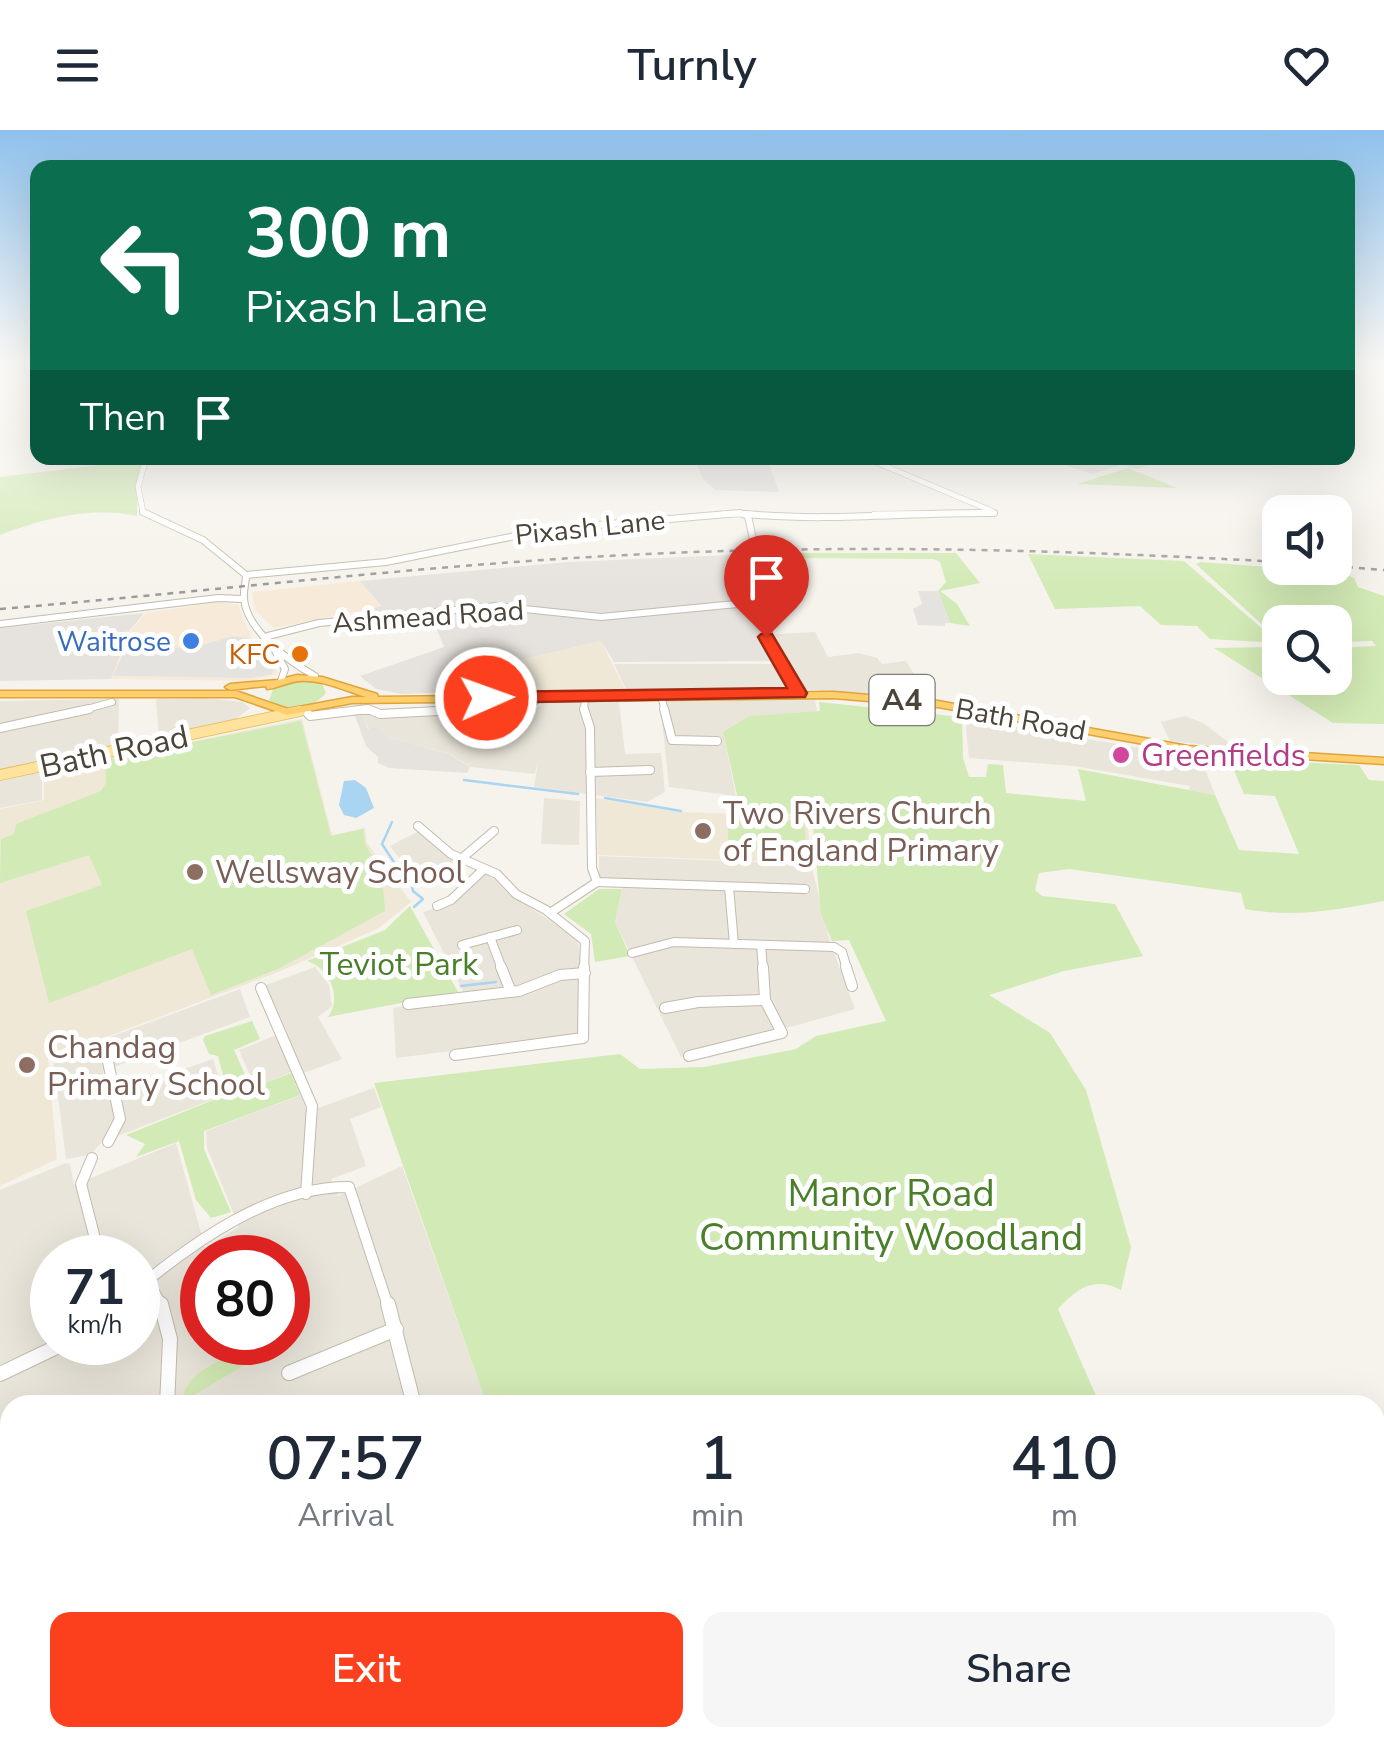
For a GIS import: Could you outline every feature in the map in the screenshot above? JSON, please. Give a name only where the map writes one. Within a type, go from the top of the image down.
[{"type":"highway","name":"A4","points":[[0,691],[256,687],[320,678],[370,695],[416,700]]},
{"type":"highway","points":[[320,678],[331,691],[320,704]]},
{"type":"highway","points":[[264,703],[266,690],[279,682]]},
{"type":"highway","name":"A4","points":[[0,691],[236,694],[278,711],[320,704],[416,700]]},
{"type":"highway","name":"Bath Road","points":[[416,700],[798,693],[938,704],[1188,749],[1384,761]]},
{"type":"main road","name":"Bath Road","points":[[228,726],[258,714],[264,703]]},
{"type":"main road","name":"Bath Road","points":[[0,776],[302,710]]},
{"type":"street","points":[[144,465],[138,487],[142,512],[203,540],[246,575],[242,599],[250,616],[290,662],[320,678]]},
{"type":"street","name":"Pixash Lane","points":[[246,575],[386,562],[550,529],[746,514],[810,520],[902,512],[994,512],[883,465]]},
{"type":"street","points":[[746,514],[768,601],[769,646],[798,693]]},
{"type":"street","points":[[0,624],[218,598],[242,599]]},
{"type":"street","name":"Ashmead Road","points":[[268,637],[306,625],[497,606],[601,617],[768,601]]},
{"type":"street","points":[[268,637],[285,669],[279,682]]},
{"type":"street","points":[[302,710],[310,716],[368,709],[380,714],[490,710],[531,706],[539,696]]},
{"type":"street","points":[[585,696],[592,868],[597,882]]},
{"type":"street","points":[[661,696],[672,740],[717,742]]},
{"type":"street","points":[[0,728],[51,720],[112,702]]},
{"type":"street","points":[[487,741],[490,710]]},
{"type":"street","points":[[590,772],[627,775],[650,770]]},
{"type":"street","points":[[418,826],[461,859],[497,874],[516,894],[584,938],[585,1035],[579,1040],[455,1055]]},
{"type":"street","points":[[461,859],[494,831]]},
{"type":"street","points":[[436,839],[447,833]]},
{"type":"street","points":[[437,906],[451,900],[484,869]]},
{"type":"street","points":[[550,913],[597,882],[805,889]]},
{"type":"street","points":[[729,887],[734,944]]},
{"type":"street","points":[[462,944],[517,930]]},
{"type":"street","points":[[490,937],[511,992]]},
{"type":"street","points":[[632,953],[669,942],[840,948],[852,986]]},
{"type":"street","points":[[689,1056],[782,1034],[765,1000],[761,944]]},
{"type":"street","points":[[408,1004],[511,992],[533,988],[560,975],[585,972]]},
{"type":"street","points":[[261,988],[312,1106],[306,1194]]},
{"type":"street","points":[[665,1008],[698,1002],[765,1000]]},
{"type":"street","points":[[107,1057],[120,1119],[108,1142]]},
{"type":"street","points":[[92,1158],[81,1184],[94,1235]]},
{"type":"street","points":[[160,1271],[207,1236],[246,1216],[344,1185],[353,1192],[396,1328],[412,1395]]},
{"type":"street","points":[[160,1296],[168,1325],[168,1395]]},
{"type":"street","points":[[289,1373],[396,1328]]},
{"type":"street","points":[[0,1374],[30,1360]]},
{"type":"shaded area","points":[[696,465],[769,465],[779,492],[715,490]]},
{"type":"shaded area","points":[[1065,465],[1122,465],[1093,474]]},
{"type":"shaded area","points":[[751,554],[762,590],[760,635],[773,661],[614,662],[601,641],[521,660],[500,690],[402,694],[376,689],[360,676],[444,647],[428,609],[361,616],[362,612],[381,606],[360,581],[568,562]]},
{"type":"shaded area","points":[[360,581],[381,607],[274,628],[255,610],[252,592]]},
{"type":"shaded area","points":[[918,591],[938,591],[950,623],[918,625],[913,609],[922,604]]},
{"type":"shaded area","name":"Waitrose","points":[[219,602],[238,605],[252,638],[276,664],[277,674],[252,681],[111,679],[131,630],[146,613]]},
{"type":"shaded area","points":[[144,613],[130,630],[111,679],[0,681],[0,628]]},
{"type":"shaded area","points":[[815,632],[828,657],[859,653],[877,658],[882,664],[906,661],[930,699],[802,689],[627,692],[614,664],[786,664],[775,634]]},
{"type":"shaded area","points":[[233,636],[249,638],[268,666],[274,666],[272,674],[251,678],[113,676],[128,643],[169,641],[169,647],[189,649]]},
{"type":"shaded area","points":[[601,641],[626,692],[499,693],[521,660]]},
{"type":"shaded area","points":[[733,698],[815,700],[817,711],[723,732],[736,796],[669,787],[660,702]]},
{"type":"shaded area","points":[[119,699],[118,747],[0,772],[0,701]]},
{"type":"shaded area","points":[[156,699],[242,702],[250,708],[233,721],[159,738]]},
{"type":"shaded area","points":[[545,700],[619,701],[625,754],[661,753],[665,792],[647,802],[534,787],[539,757],[535,774],[471,767],[450,754],[390,738],[377,726],[369,729],[361,713],[482,713],[539,707]]},
{"type":"shaded area","points":[[361,712],[368,729],[377,726],[390,738],[449,754],[470,767],[467,773],[389,768],[378,763],[378,757],[366,746],[354,713]]},
{"type":"shaded area","points":[[1185,716],[1203,723],[1236,748],[1170,741],[1161,722]]},
{"type":"shaded area","name":"Wellsway School","points":[[302,719],[332,835],[365,828],[367,843],[411,902],[379,928],[276,973],[48,1059],[57,1159],[0,1186],[0,809],[44,800],[44,772]]},
{"type":"shaded area","points":[[969,719],[1201,758],[1215,795],[1189,790],[1190,786],[1074,766],[969,758]]},
{"type":"shaded area","points":[[42,772],[42,800],[0,808],[0,781]]},
{"type":"shaded area","points":[[544,798],[580,801],[579,845],[541,844]]},
{"type":"shaded area","name":"Two Rivers Church of England Primary","points":[[596,798],[678,812],[807,816],[811,863],[598,855]]},
{"type":"shaded area","points":[[419,831],[465,867],[428,880],[416,878],[390,846]]},
{"type":"shaded area","points":[[599,856],[811,864],[830,942],[855,1009],[681,1057],[615,922],[624,881],[599,877]]},
{"type":"shaded area","points":[[488,873],[510,895],[577,938],[581,961],[579,1035],[396,1058],[393,1008],[467,999],[423,912],[455,902],[470,884]]},
{"type":"shaded area","points":[[315,967],[329,985],[332,1006],[318,1017],[342,1059],[301,1074],[298,1069],[255,1087],[239,1050],[286,1031],[266,985]]},
{"type":"shaded area","points":[[240,989],[250,1017],[103,1071],[109,1095],[213,1059],[224,1095],[102,1142],[90,1155],[66,1159],[53,1058]]},
{"type":"shaded area","points":[[374,1088],[381,1107],[350,1119],[366,1166],[331,1179],[338,1196],[402,1166],[483,1395],[0,1395],[0,1190],[66,1163],[70,1164],[74,1185],[176,1143],[202,1235],[180,1235],[180,1365],[310,1365],[310,1235],[225,1235],[239,1227],[207,1148],[206,1131],[301,1095],[307,1112]]},
{"type":"green space","points":[[101,465],[141,465],[137,479],[137,516],[102,512],[67,516],[0,535],[0,477]]},
{"type":"green space","points":[[1128,468],[1177,488],[1077,484]]},
{"type":"green space","points":[[788,553],[956,553],[980,583],[940,591],[957,604],[970,626],[950,623],[938,591],[946,582],[940,562],[934,559],[789,558]]},
{"type":"green space","points":[[1028,554],[1184,561],[1262,628],[1262,642],[1210,639],[1197,626],[1161,625],[1140,606],[1055,609]]},
{"type":"green space","points":[[1196,564],[1262,566],[1262,585],[1352,585],[1352,577],[1358,587],[1384,596],[1384,724],[1333,723],[1289,695],[1352,695],[1352,647],[1376,646],[1372,641],[1352,642],[1352,605],[1262,605],[1262,624]]},
{"type":"green space","points":[[1262,647],[1262,678],[1214,648]]},
{"type":"green space","points":[[294,679],[321,681],[326,693],[314,703],[291,709],[269,700],[274,687]]},
{"type":"green space","name":"Manor Road Community Woodland","points":[[819,702],[962,717],[963,758],[969,777],[986,777],[988,764],[1003,765],[1006,793],[1086,801],[1078,769],[1215,795],[1239,850],[1299,854],[1275,796],[1244,794],[1229,759],[1359,765],[1369,780],[1384,781],[1384,901],[1315,912],[1263,912],[1245,909],[1241,893],[1069,869],[1039,873],[1035,890],[1042,896],[1115,904],[1143,956],[1064,971],[989,995],[1050,1033],[1086,1090],[1131,1247],[1121,1290],[1102,1284],[1086,1286],[1058,1309],[1096,1395],[483,1395],[374,1083],[620,1054],[640,1069],[704,1067],[796,1049],[816,1036],[886,1021],[849,940],[832,941],[821,914],[812,815],[741,813],[723,732],[750,716],[820,711]]},
{"type":"green space","name":"Wellsway School","points":[[301,721],[331,836],[363,829],[365,844],[382,873],[385,911],[278,969],[211,995],[192,949],[49,1003],[26,911],[102,885],[89,855],[0,883],[1,839],[14,834],[16,824],[101,791],[106,783],[105,759]]},
{"type":"green space","points":[[728,821],[804,821],[808,861],[762,861],[761,850],[728,849]]},
{"type":"green space","points":[[599,889],[622,889],[615,922],[630,956],[595,962],[591,934],[564,914]]},
{"type":"green space","name":"Teviot Park","points":[[410,906],[458,992],[328,1017],[334,1001],[332,985],[322,970],[307,961],[385,930]]},
{"type":"green space","points":[[252,1021],[260,1039],[234,1050],[251,1088],[291,1073],[300,1095],[204,1131],[204,1149],[231,1212],[211,1218],[196,1200],[179,1141],[136,1157],[145,1144],[126,1135],[228,1094],[218,1056],[209,1054],[203,1040],[205,1036]]},
{"type":"green space","points":[[212,1365],[244,1365],[194,1395],[184,1395],[194,1377]]},
{"type":"water","points":[[355,780],[366,788],[374,808],[356,818],[344,815],[339,805],[344,781]]},
{"type":"waterway","points":[[464,780],[578,794]]},
{"type":"waterway","points":[[605,798],[681,811]]},
{"type":"waterway","points":[[392,822],[382,844],[401,873],[410,875],[413,891],[423,899],[414,907]]},
{"type":"waterway","points":[[461,986],[496,982]]},
{"type":"railway","points":[[0,609],[485,564],[726,551],[964,550],[1262,561]]},
{"type":"railway","points":[[1352,567],[1384,570]]},
{"type":"place","name":"Waitrose","points":[[191,641]]},
{"type":"place","name":"KFC","points":[[300,654]]},
{"type":"place","name":"Greenfields","points":[[1121,755]]},
{"type":"place","name":"Two Rivers Church of England Primary","points":[[703,831]]},
{"type":"place","name":"Wellsway School","points":[[195,872]]},
{"type":"place","name":"Chandag Primary School","points":[[27,1065]]},
{"type":"route","points":[[486,698],[798,693],[766,637]]}]
